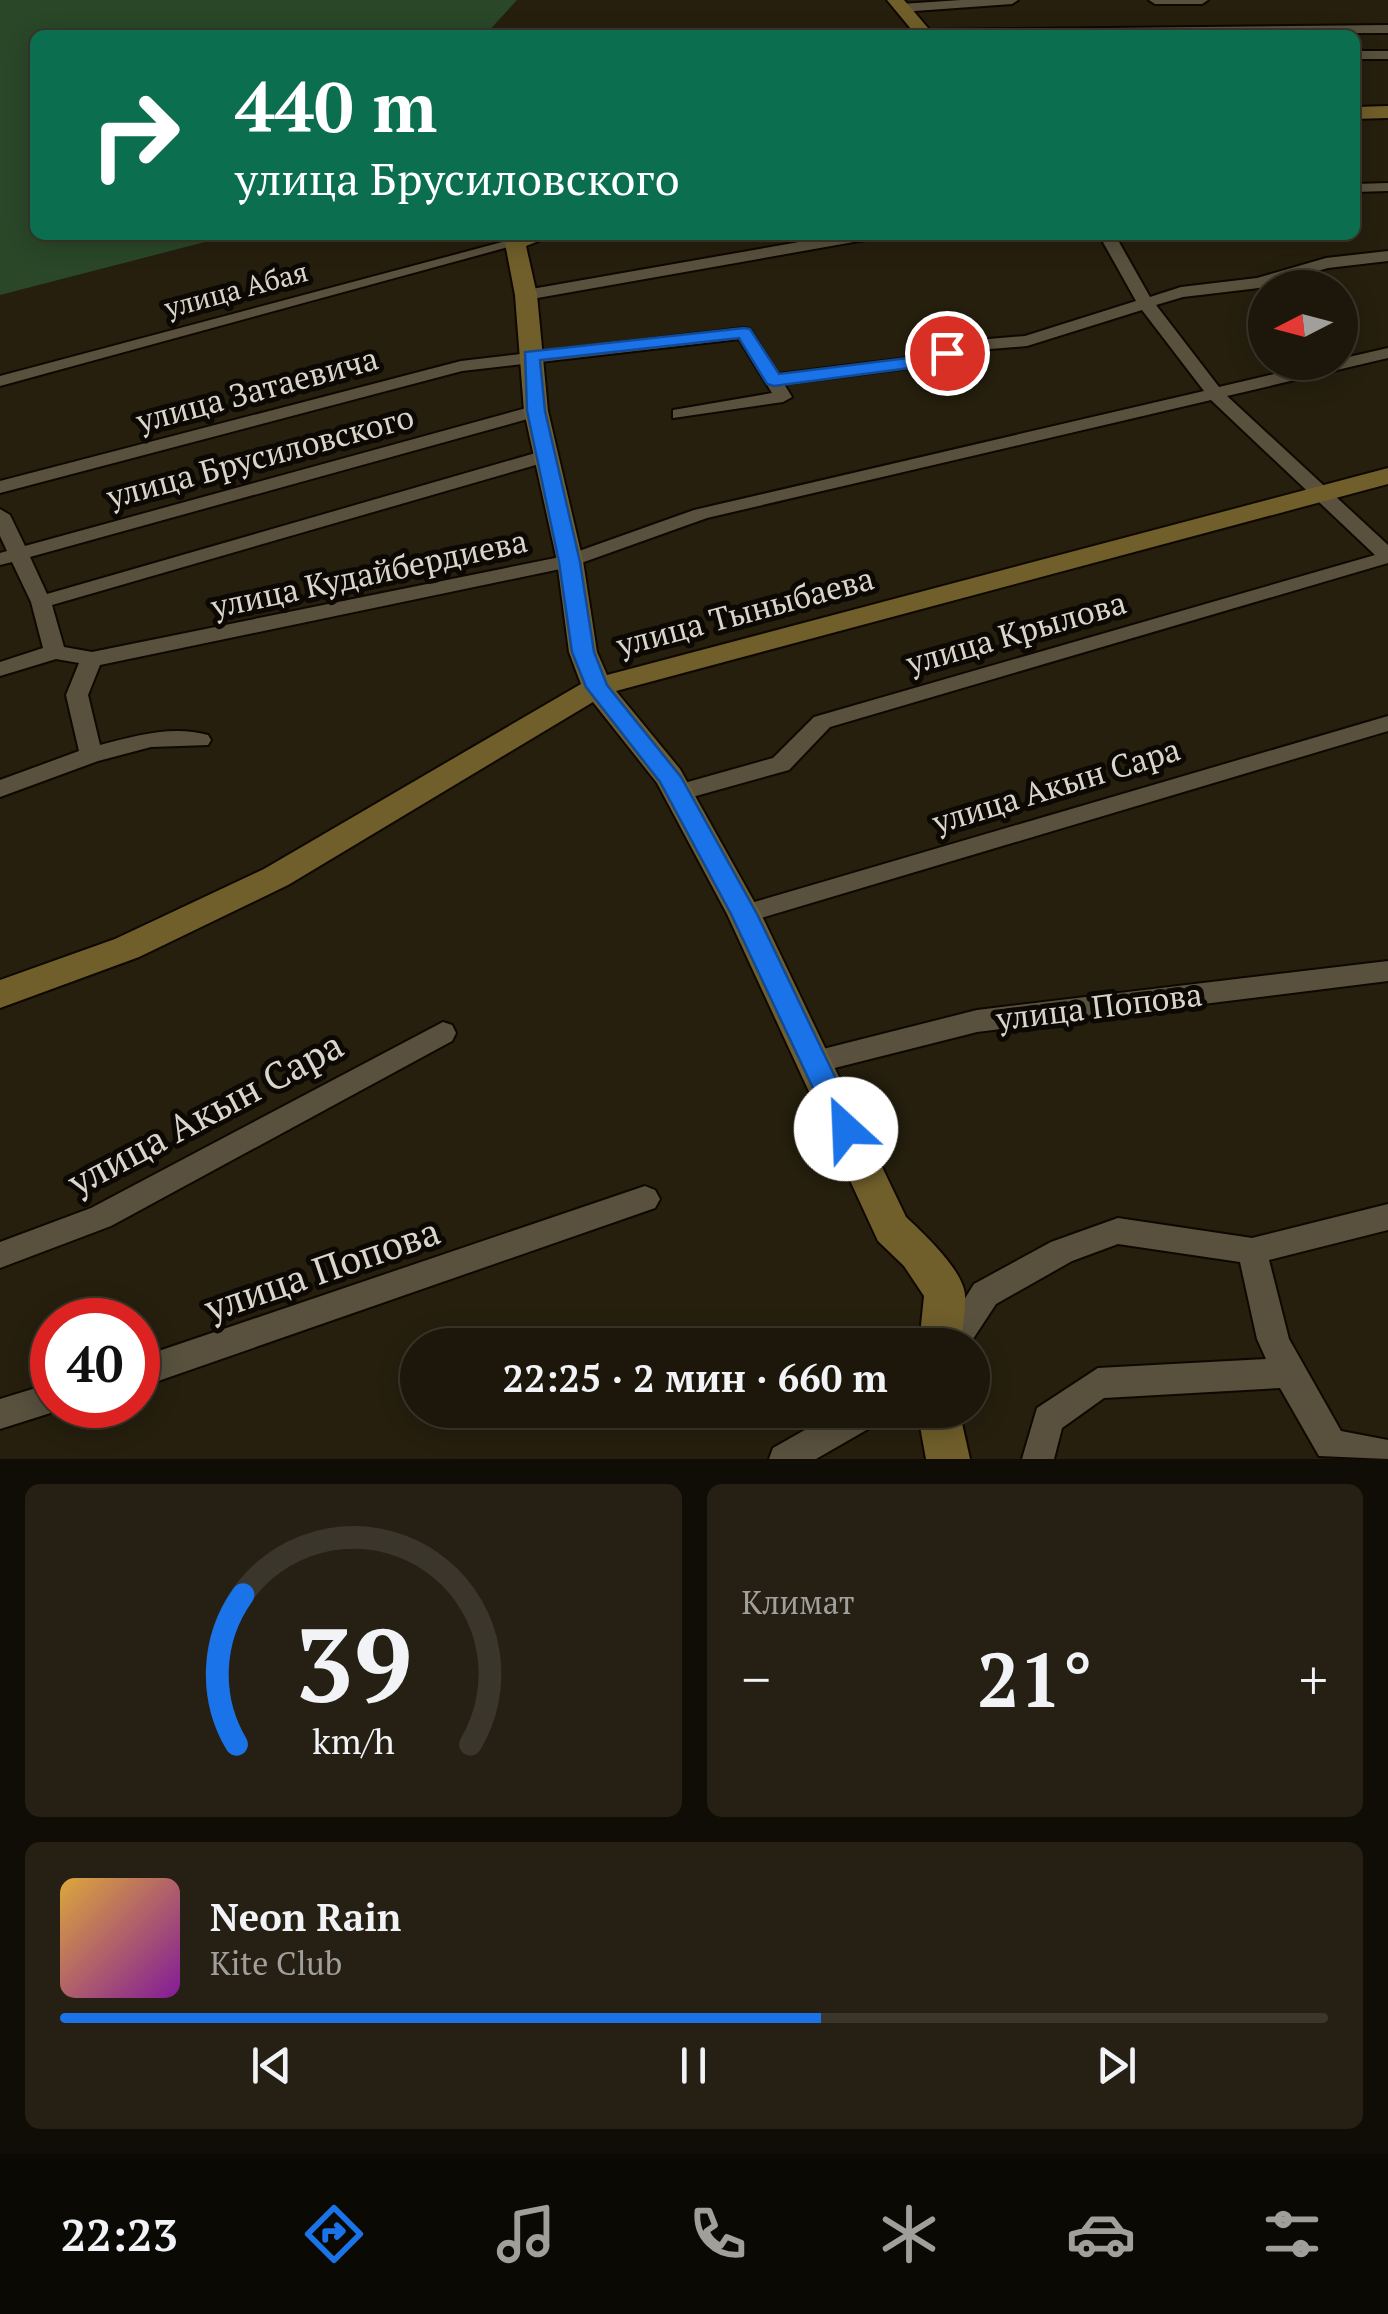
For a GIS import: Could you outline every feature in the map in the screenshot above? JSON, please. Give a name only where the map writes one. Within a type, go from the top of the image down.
[{"type":"street","points":[[898,4],[1012,0]]},
{"type":"street","points":[[1155,0],[1202,0]]},
{"type":"street","points":[[898,4],[920,30]]},
{"type":"street","points":[[1360,30],[1388,30]]},
{"type":"street","points":[[1360,55],[1388,55]]},
{"type":"street","points":[[1360,113],[1388,112]]},
{"type":"street","points":[[1360,188],[1388,187]]},
{"type":"street","name":"улица Абая","points":[[0,381],[516,240]]},
{"type":"street","points":[[523,240],[536,411],[570,562],[583,652],[597,687],[678,793],[744,914],[892,1229],[918,1254],[944,1292],[941,1328]]},
{"type":"street","points":[[526,295],[836,240]]},
{"type":"street","points":[[1110,240],[1144,301],[1215,394],[1388,556]]},
{"type":"street","points":[[774,380],[917,362],[977,345],[1027,341],[1181,292],[1259,283],[1326,262],[1388,256]]},
{"type":"street","points":[[531,356],[744,333],[783,397],[679,414]]},
{"type":"street","name":"улица Кудайбердиева","points":[[0,669],[55,652],[92,659],[570,562],[701,514],[1388,353]]},
{"type":"street","name":"улица Затаевича","points":[[0,487],[461,366],[531,356]]},
{"type":"street","name":"улица Брусиловского","points":[[10,556],[536,411]]},
{"type":"street","points":[[41,602],[546,456]]},
{"type":"street","name":"улица Тыныбаева","points":[[0,994],[127,948],[276,877],[597,687],[1388,476]]},
{"type":"street","points":[[0,515],[10,556],[41,602],[55,652]]},
{"type":"street","name":"улица Крылова","points":[[678,793],[781,764],[822,722],[1388,556]]},
{"type":"street","points":[[90,755],[76,695],[92,659]]},
{"type":"street","name":"улица Акын Сара","points":[[744,914],[1388,723]]},
{"type":"street","points":[[0,789],[90,755],[150,738],[200,740]]},
{"type":"street","name":"улица Попова","points":[[815,1062],[977,1022],[1388,971]]},
{"type":"street","name":"улица Акын Сара","points":[[0,1255],[100,1217],[444,1033]]},
{"type":"street","name":"улица Попова","points":[[160,1364],[644,1198]]},
{"type":"street","points":[[963,1328],[985,1294],[1062,1251],[1118,1231],[1252,1251],[1388,1217]]},
{"type":"street","points":[[1252,1251],[1273,1339],[1288,1373],[1331,1446],[1388,1456]]},
{"type":"street","points":[[1038,1459],[1048,1418],[1098,1383],[1288,1373]]},
{"type":"street","points":[[0,1414],[30,1405]]},
{"type":"street","points":[[785,1459],[839,1428]]},
{"type":"street","points":[[942,1428],[948,1459]]},
{"type":"green space","points":[[0,0],[517,0],[490,30],[30,30],[30,240],[213,240],[0,295]]},
{"type":"route","points":[[846,1129],[744,914],[669,777],[597,687],[583,652],[570,562],[536,411],[531,356],[744,333],[774,380],[917,362],[947,353]]}]
